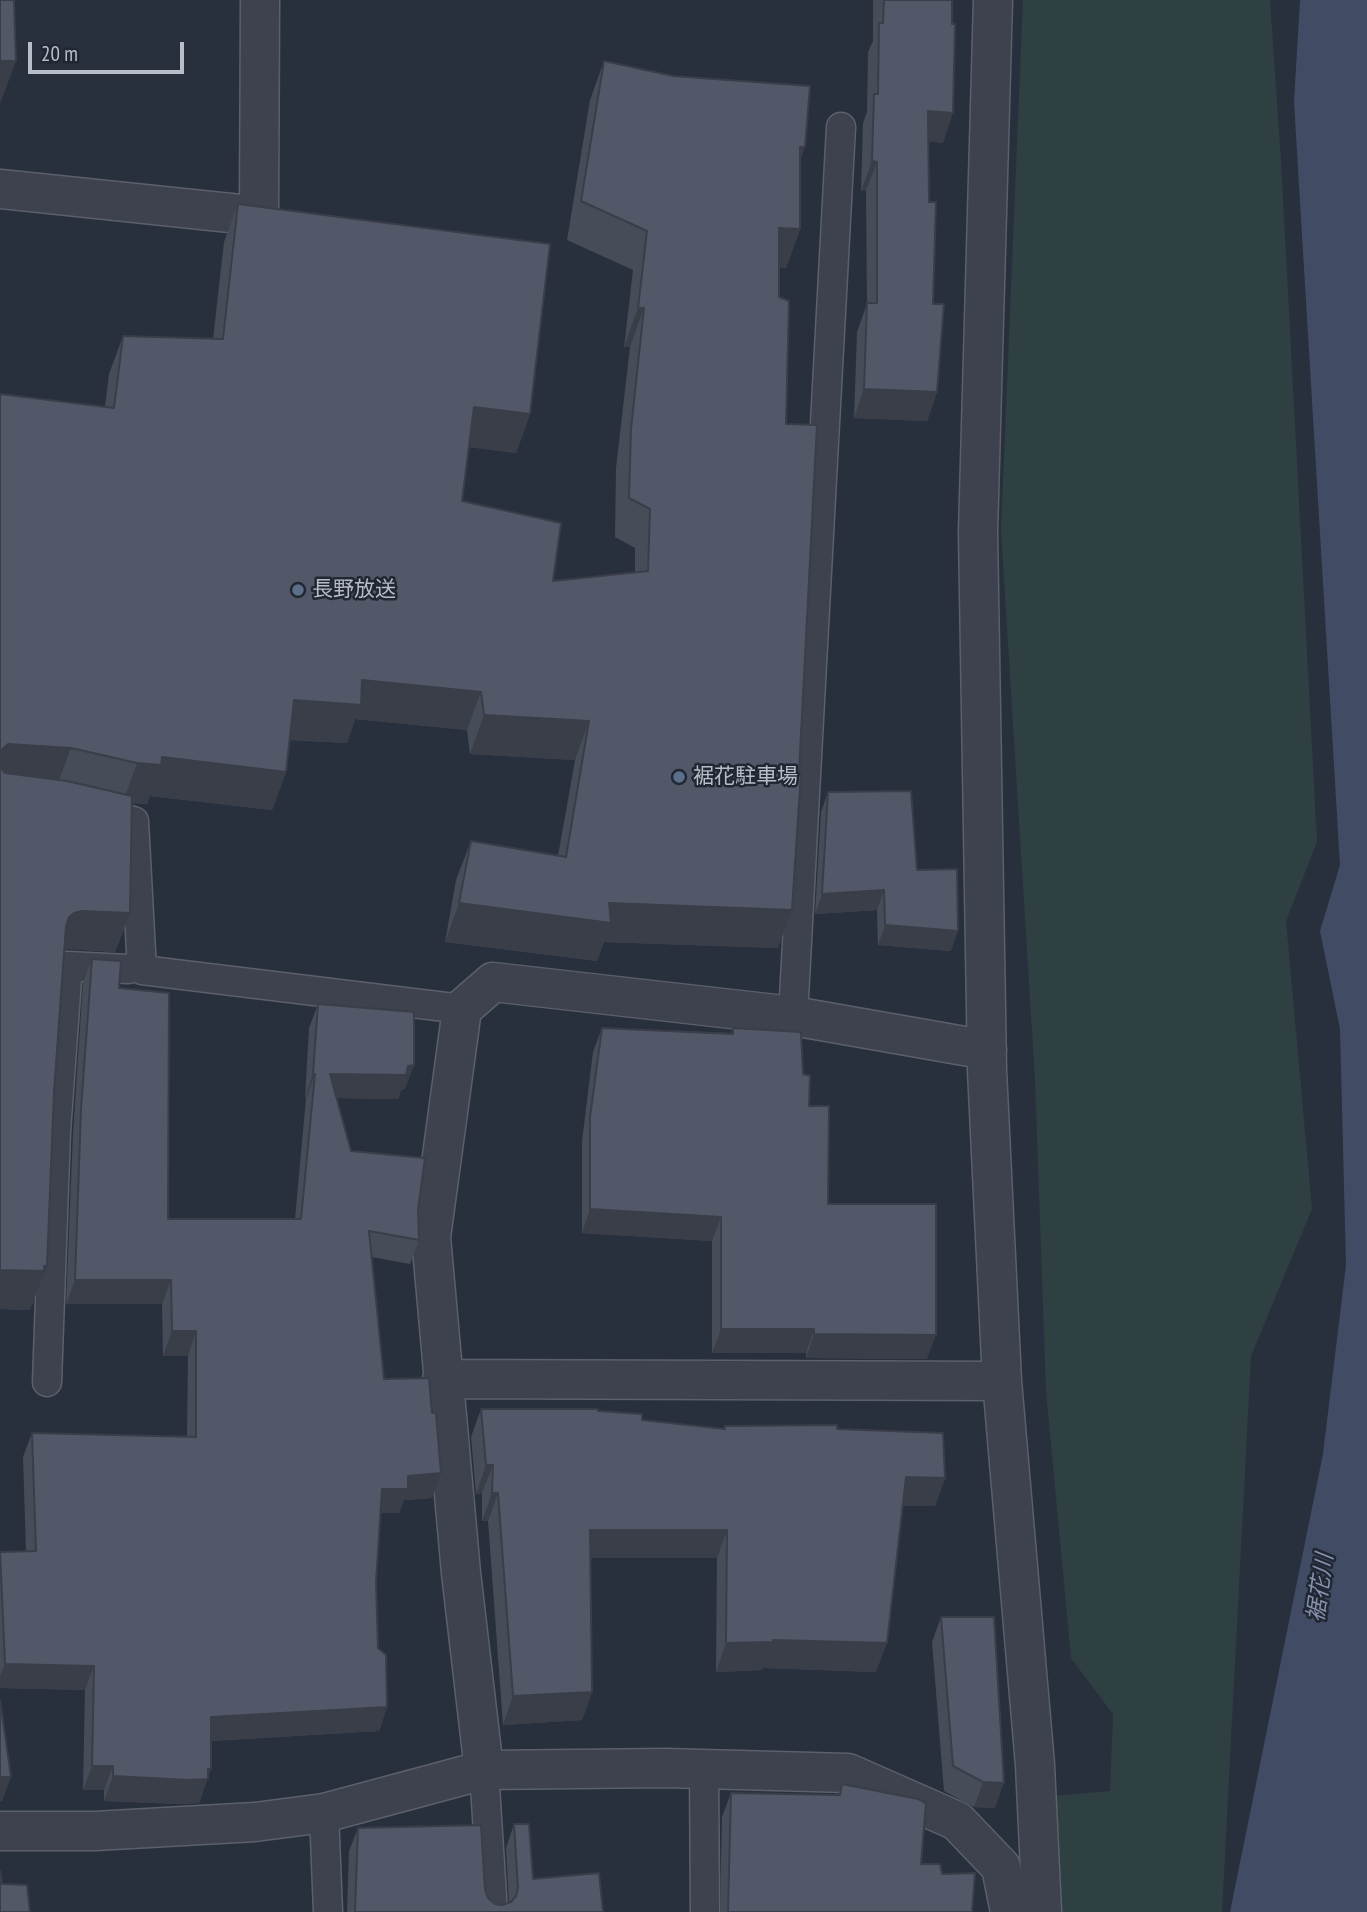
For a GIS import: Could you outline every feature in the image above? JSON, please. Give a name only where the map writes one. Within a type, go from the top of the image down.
[{"type":"street","points":[[0,189],[259,216],[260,0]]},
{"type":"street","points":[[993,0],[978,532],[988,1050],[1002,1381],[1035,1765],[1042,1912]]},
{"type":"street","points":[[484,1770],[461,1573],[431,1237],[462,1009],[494,982],[793,1016],[988,1050]]},
{"type":"street","points":[[442,1379],[1002,1381]]},
{"type":"street","points":[[0,1830],[95,1830],[255,1822],[324,1813],[484,1770],[704,1769],[848,1773],[957,1821],[1001,1867],[1010,1912]]},
{"type":"lane","points":[[793,1016],[841,127]]},
{"type":"lane","points":[[68,806],[134,821],[142,970]]},
{"type":"lane","points":[[47,1382],[56,1132],[68,966],[142,970],[462,1009]]},
{"type":"lane","points":[[704,1769],[705,1912]]},
{"type":"lane","points":[[484,1770],[494,1912]]},
{"type":"lane","points":[[324,1813],[328,1912]]},
{"type":"shaded area","points":[[1023,0],[1270,0],[1317,842],[1286,921],[1312,1209],[1251,1356],[1222,1912],[1057,1912],[1053,1796],[1110,1791],[1113,1714],[1071,1658],[1046,1391],[1035,1079],[1001,530]]},
{"type":"water","name":"裾花川","points":[[1300,0],[1367,0],[1367,1912],[1230,1912],[1323,1454],[1346,1265],[1340,1029],[1320,931],[1340,865],[1294,102]]},
{"type":"building","points":[[0,0],[14,0],[16,61],[0,61]]},
{"type":"building","points":[[884,0],[952,0],[952,24],[955,24],[953,113],[928,111],[929,202],[936,202],[933,304],[944,304],[937,392],[864,389],[867,303],[877,303],[877,162],[872,161],[874,94],[878,94],[879,23],[883,23]]},
{"type":"building","points":[[604,61],[673,76],[810,86],[805,147],[800,147],[800,229],[779,228],[779,297],[789,301],[786,424],[817,425],[792,910],[609,903],[611,923],[459,903],[471,841],[566,857],[589,721],[484,715],[481,692],[362,680],[361,705],[294,700],[286,772],[162,757],[161,765],[137,763],[71,748],[8,744],[0,751],[0,394],[114,408],[123,336],[223,339],[238,204],[550,244],[530,414],[474,407],[462,501],[561,523],[553,581],[648,571],[650,509],[629,498],[631,429],[644,308],[638,308],[647,231],[581,201]]},
{"type":"building","points":[[0,767],[5,773],[67,781],[132,796],[130,913],[82,911],[69,917],[66,926],[54,1092],[47,1266],[44,1266],[44,1271],[0,1270]]},
{"type":"building","points":[[911,791],[917,870],[957,869],[958,931],[885,925],[884,890],[822,894],[828,792]]},
{"type":"building","points":[[92,959],[121,961],[119,988],[169,993],[168,1219],[301,1219],[315,1074],[318,1004],[414,1012],[414,1065],[408,1066],[406,1075],[330,1074],[351,1151],[425,1158],[418,1210],[419,1240],[369,1231],[384,1379],[429,1378],[432,1413],[436,1413],[441,1473],[408,1476],[408,1489],[382,1489],[376,1582],[378,1648],[386,1655],[387,1707],[211,1717],[211,1769],[208,1769],[208,1779],[113,1776],[113,1766],[92,1766],[94,1666],[5,1664],[0,1552],[36,1551],[32,1433],[196,1437],[196,1331],[172,1331],[171,1280],[75,1280],[81,1109]]},
{"type":"building","points":[[602,1028],[733,1034],[733,1028],[801,1032],[803,1074],[810,1076],[809,1106],[829,1106],[828,1204],[936,1204],[936,1335],[814,1334],[814,1329],[721,1329],[721,1217],[590,1209],[590,1117]]},
{"type":"building","points":[[481,1409],[598,1409],[642,1414],[642,1420],[725,1429],[725,1426],[837,1425],[837,1429],[943,1433],[945,1478],[906,1477],[887,1643],[773,1640],[726,1643],[727,1530],[590,1530],[592,1692],[513,1696],[498,1493],[492,1493],[493,1465],[486,1465]]},
{"type":"building","points":[[941,1617],[994,1617],[1004,1783],[983,1782],[953,1766]]},
{"type":"building","points":[[0,1700],[11,1777],[0,1777]]},
{"type":"building","points":[[842,1784],[918,1799],[926,1803],[921,1864],[940,1864],[942,1874],[975,1873],[972,1912],[728,1912],[731,1793],[840,1795]]},
{"type":"building","points":[[514,1824],[529,1824],[533,1879],[599,1873],[603,1912],[355,1912],[358,1828],[481,1825],[485,1890],[488,1898],[495,1904],[502,1905],[511,1902],[518,1888]]},
{"type":"building","points":[[0,1871],[2,1884],[27,1885],[30,1912],[0,1912]]},
{"type":"place","name":"長野放送","points":[[298,590]]},
{"type":"place","name":"裾花駐車場","points":[[679,777]]}]
